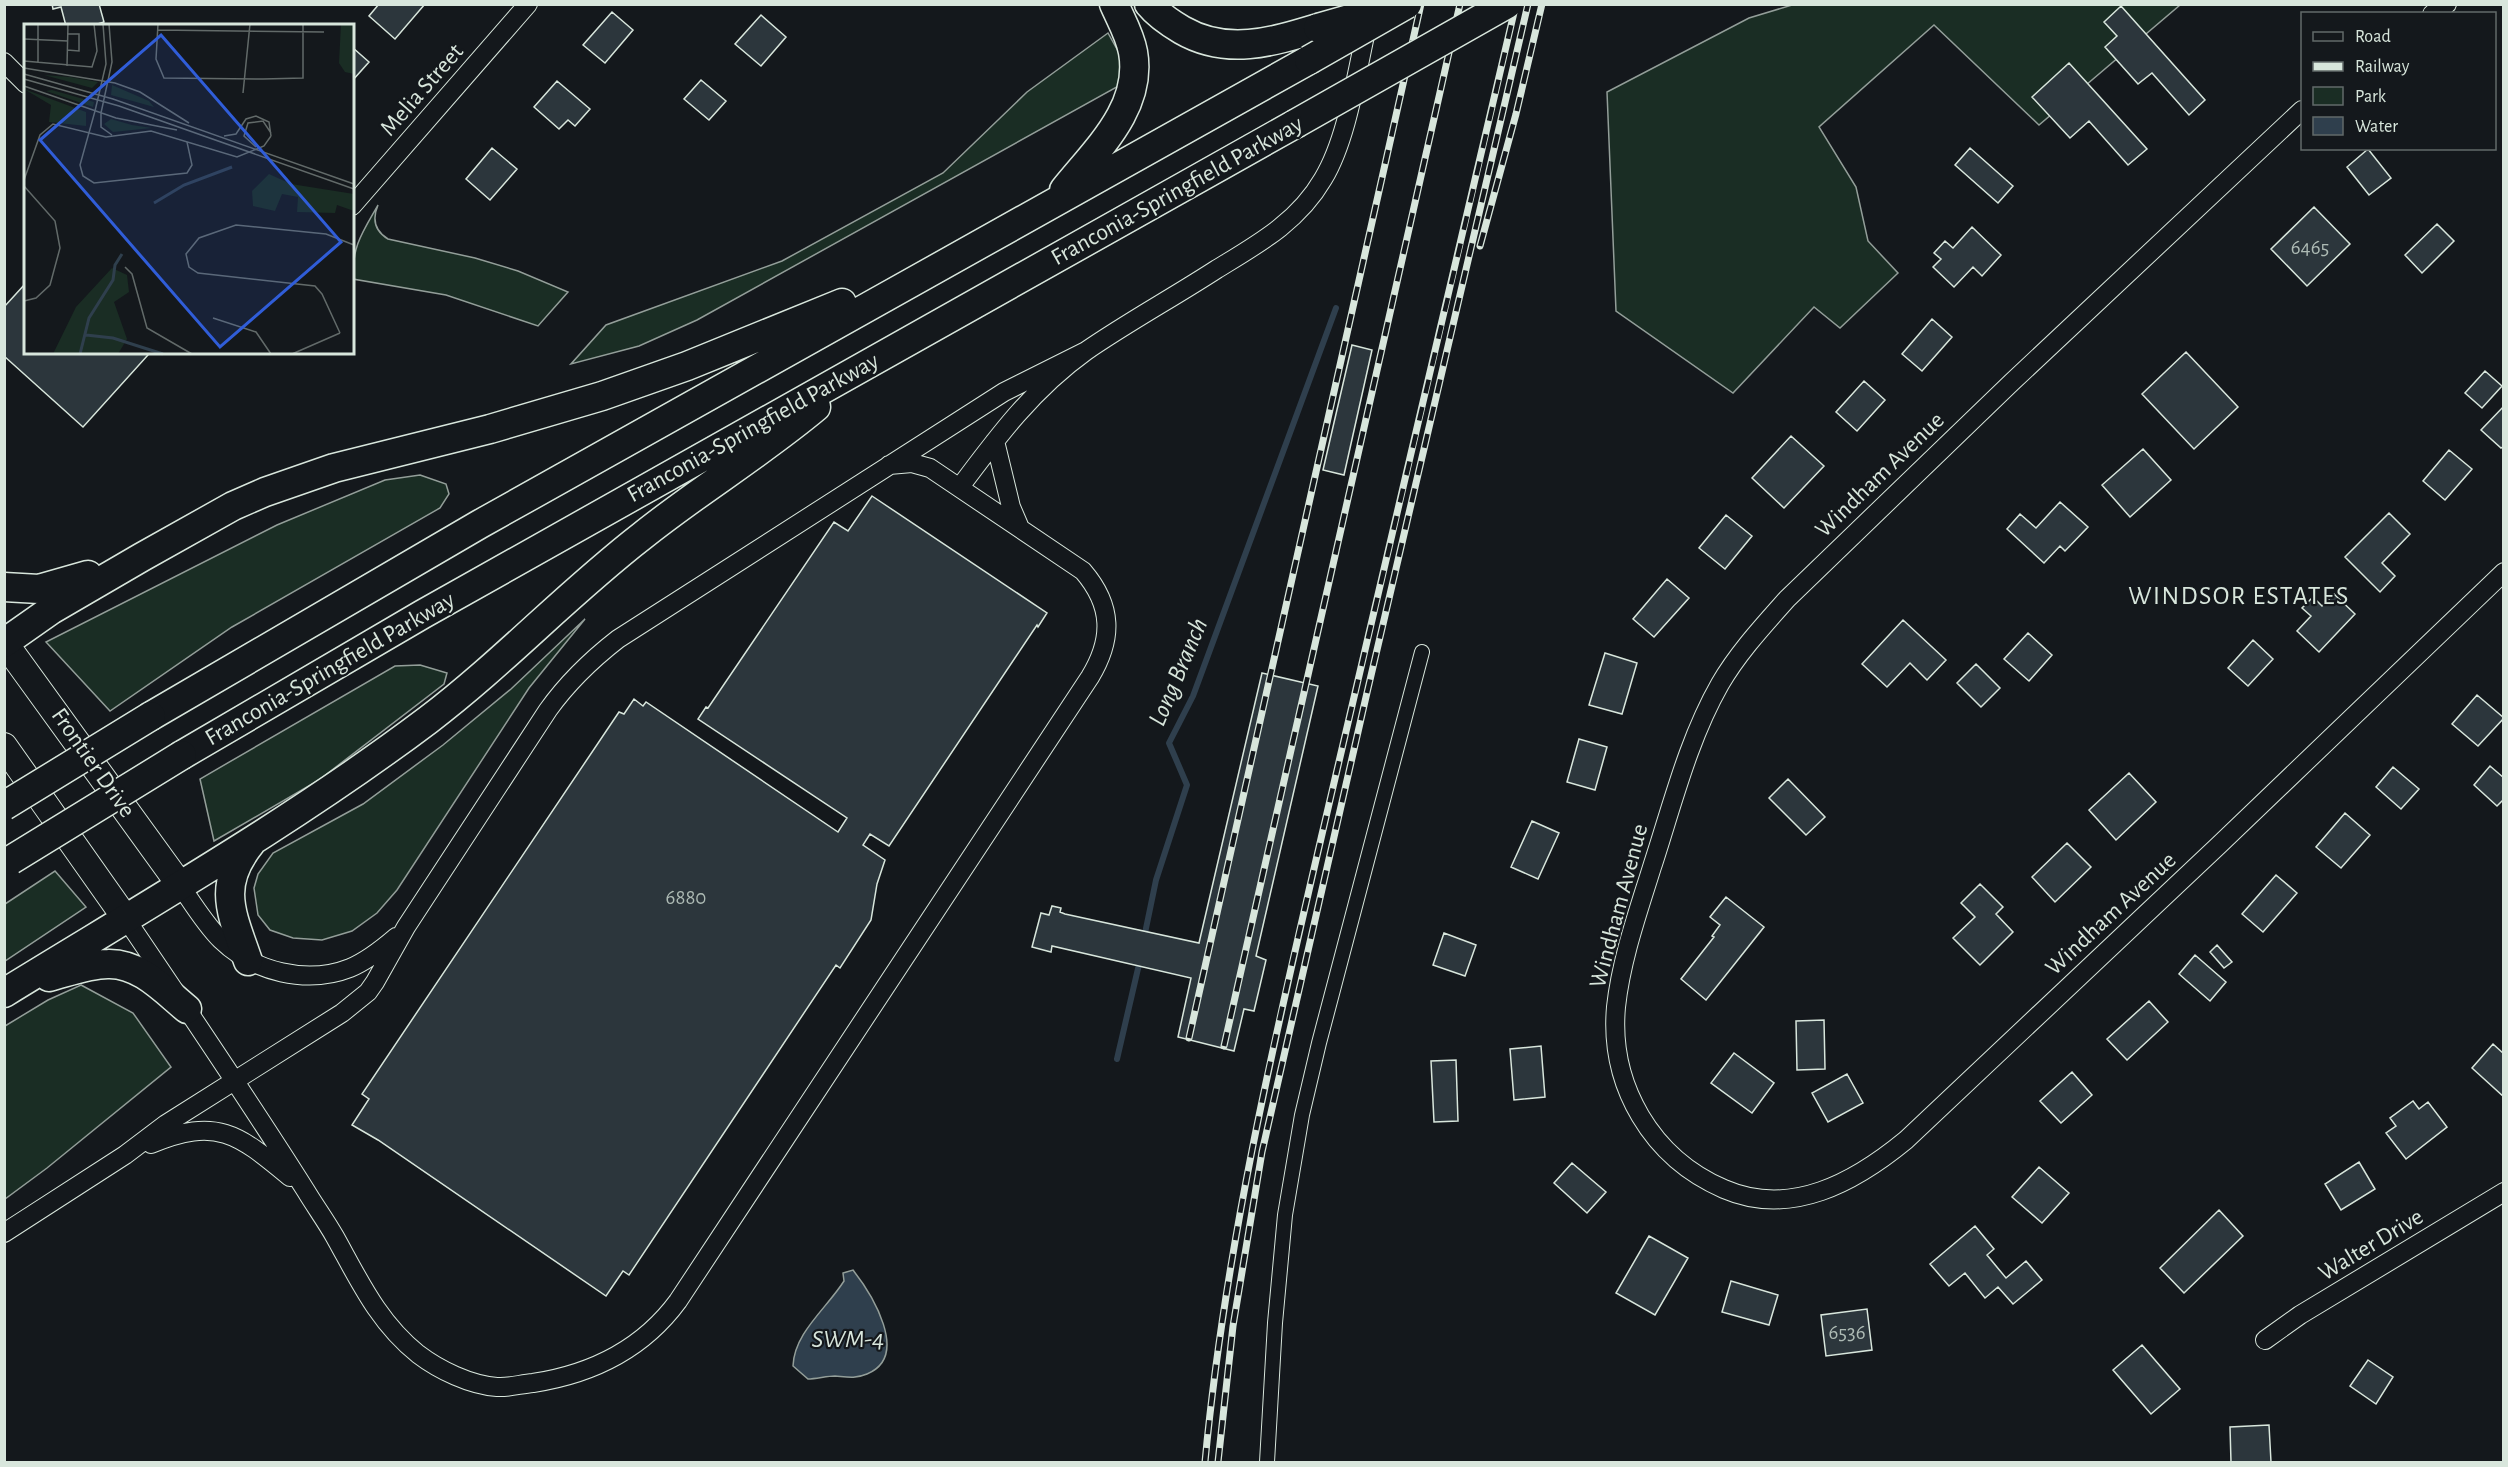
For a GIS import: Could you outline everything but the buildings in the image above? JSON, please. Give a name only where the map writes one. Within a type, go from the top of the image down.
[{"type":"main road","points":[[1055,202],[1108,134],[1122,114],[1130,96],[1133,55],[1127,32],[1114,4]]},
{"type":"main road","points":[[1149,4],[1164,19],[1194,37],[1223,45],[1259,44],[1398,4]]},
{"type":"main road","name":"Franconia-Springfield Parkway","points":[[4,806],[151,716],[426,555],[1407,4]]},
{"type":"main road","name":"Franconia-Springfield Parkway","points":[[8,862],[182,755],[414,619],[1507,4]]},
{"type":"main road","points":[[5,642],[51,610],[233,506],[291,482],[367,459],[550,412],[645,381],[719,354],[971,249]]},
{"type":"main road","points":[[10,989],[256,837],[343,780],[429,719],[640,536],[699,492],[780,438],[871,362]]},
{"type":"main road","points":[[4,587],[28,590],[51,587],[142,557]]},
{"type":"main road","name":"Frontier Drive","points":[[5,642],[180,885]]},
{"type":"main road","points":[[4,746],[126,919]]},
{"type":"main road","points":[[248,961],[232,915],[229,901],[230,882],[237,862],[256,837]]},
{"type":"main road","points":[[10,989],[98,965],[120,964],[144,975],[187,1009]]},
{"type":"street","name":"Melia Street","points":[[354,204],[528,4]]},
{"type":"street","points":[[4,1233],[125,1155],[166,1124],[342,1013],[360,999],[375,982],[406,927],[548,710],[577,674],[618,639],[1018,384],[1086,351],[1264,240],[1287,223],[1306,204],[1330,167],[1372,4]]},
{"type":"street","points":[[4,62],[24,82]]},
{"type":"street","name":"Windham Avenue","points":[[2301,111],[2012,382],[1787,599],[1760,630],[1721,682],[1693,745],[1670,809],[1625,962],[1616,1006],[1619,1062],[1626,1089],[1646,1126],[1669,1154],[1682,1165],[1709,1182],[1741,1194],[1763,1198],[1796,1198],[1833,1188],[1864,1172],[1899,1146],[1932,1116],[2504,572]]},
{"type":"street","points":[[960,487],[1030,398],[1086,351]]},
{"type":"street","points":[[995,441],[1011,507],[1020,528]]},
{"type":"street","points":[[126,919],[303,1187],[334,1236],[368,1300],[381,1317],[417,1353],[454,1374],[498,1388],[552,1380],[596,1367],[616,1358],[647,1336],[678,1301],[1098,663],[1106,641],[1106,616],[1102,603],[1090,580],[1074,564],[960,487],[921,465],[889,465]]},
{"type":"street","points":[[1267,1462],[1275,1323],[1285,1215],[1302,1115],[1422,652]]},
{"type":"street","points":[[180,885],[216,935],[248,961],[288,974],[327,974],[351,968],[371,956],[406,927]]},
{"type":"street","points":[[125,1155],[182,1132],[201,1130],[220,1132],[248,1144],[303,1187]]},
{"type":"street","name":"Walter Drive","points":[[2265,1340],[2300,1316],[2504,1192]]},
{"type":"green space","points":[[1792,5],[2180,5],[2039,125],[1934,25],[1819,127],[1856,187],[1868,241],[1898,273],[1840,328],[1814,307],[1733,393],[1616,311],[1607,92],[1749,18]]},
{"type":"green space","points":[[1108,33],[1133,78],[697,320],[639,346],[571,364],[606,325],[782,261],[943,173],[1027,92]]},
{"type":"green space","points":[[378,205],[375,215],[376,224],[380,232],[388,239],[475,258],[518,271],[568,292],[538,326],[446,295],[354,279],[354,257],[363,232]]},
{"type":"green space","points":[[420,475],[446,484],[449,494],[440,508],[232,627],[110,711],[46,642],[277,525],[385,480]]},
{"type":"green space","points":[[585,619],[529,688],[397,890],[377,913],[352,931],[322,940],[293,938],[270,930],[258,915],[254,888],[258,874],[273,853],[363,804],[443,745],[511,689]]},
{"type":"green space","points":[[420,665],[447,673],[444,684],[319,780],[214,841],[200,779],[395,666]]},
{"type":"green space","points":[[55,871],[86,907],[5,961],[5,904]]},
{"type":"green space","points":[[81,985],[133,1013],[171,1067],[47,1168],[5,1199],[5,1026],[48,1000]]},
{"type":"water","name":"SWM-4","points":[[853,1270],[877,1308],[887,1339],[886,1353],[880,1365],[863,1376],[808,1379],[793,1366],[799,1343],[812,1321],[844,1281],[843,1273]]},
{"type":"waterway","name":"Long Branch","points":[[1144,938],[1156,880],[1187,785],[1169,743],[1193,696],[1336,308]]},
{"type":"waterway","name":"Long Branch","points":[[1117,1059],[1140,960]]},
{"type":"railway","points":[[1189,1038],[1421,4]]},
{"type":"railway","points":[[1224,1046],[1460,4]]},
{"type":"railway","points":[[1205,1462],[1226,1295],[1256,1129],[1311,882],[1516,4]]},
{"type":"railway","points":[[1218,1462],[1233,1326],[1262,1152],[1528,4]]},
{"type":"railway","points":[[1480,246],[1516,114],[1542,4]]},
{"type":"district","name":"WINDSOR ESTATES","points":[[2239,596]]}]
